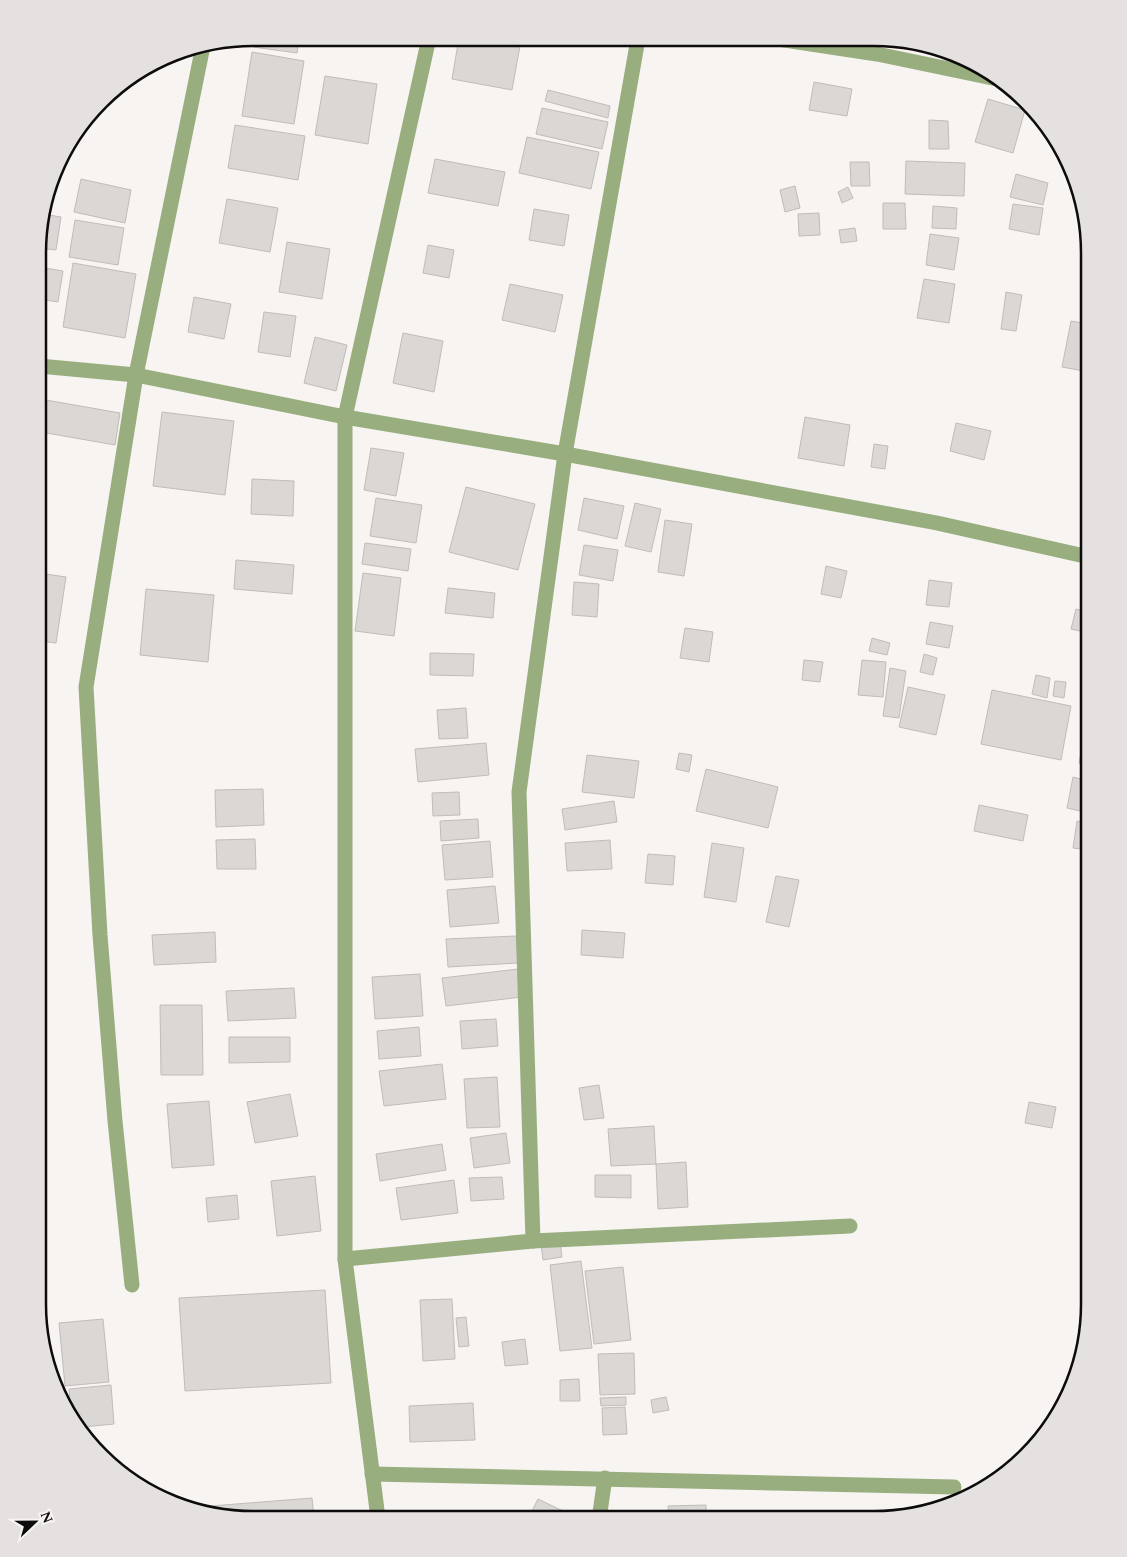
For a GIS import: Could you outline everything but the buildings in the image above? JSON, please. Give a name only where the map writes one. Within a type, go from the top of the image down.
[{"type":"street","points":[[377,1511],[345,1259],[345,417],[427,46]]},
{"type":"street","points":[[533,1241],[519,792],[566,454],[637,46]]},
{"type":"street","points":[[866,46],[878,47],[974,73]]},
{"type":"street","points":[[132,1285],[115,1121],[100,945],[86,687],[136,375],[202,53]]},
{"type":"street","points":[[46,367],[136,375],[345,417],[566,454],[937,523],[1081,555]]},
{"type":"street","points":[[345,1259],[533,1241],[850,1226]]},
{"type":"street","points":[[372,1474],[954,1487]]},
{"type":"street","points":[[601,1511],[605,1478]]}]
